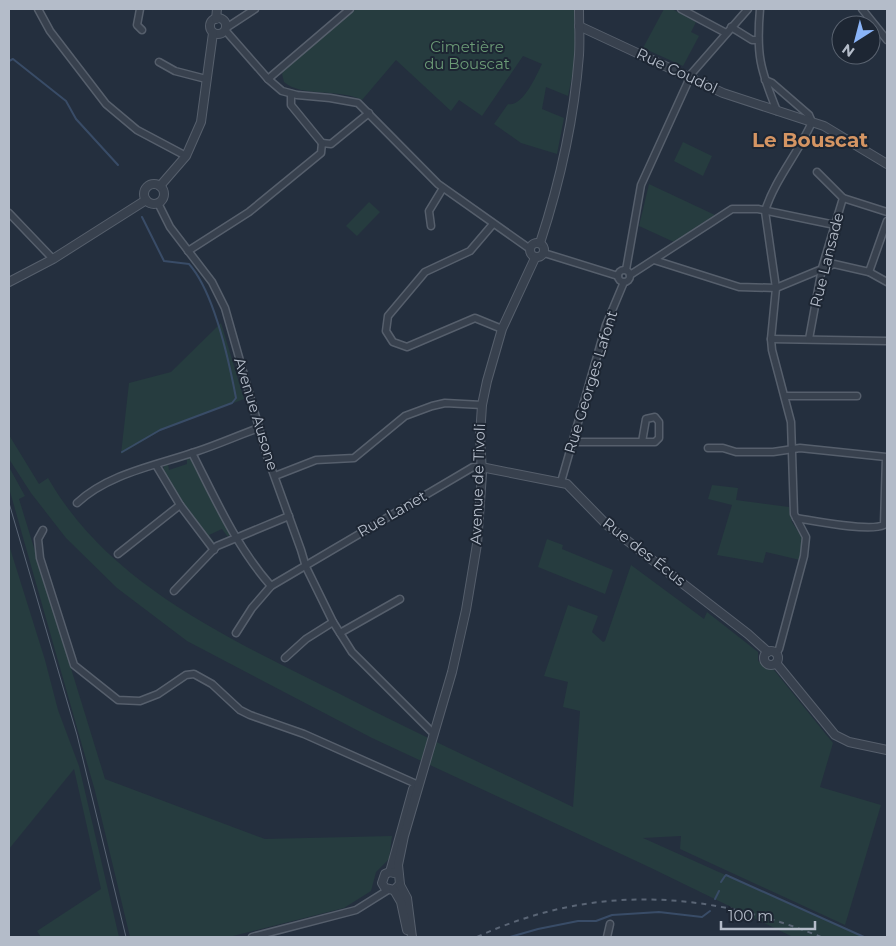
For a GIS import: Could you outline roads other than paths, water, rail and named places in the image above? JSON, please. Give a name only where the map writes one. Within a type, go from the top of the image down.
[{"type":"street","points":[[38,9],[44,21],[106,104],[137,130],[186,156]]},
{"type":"street","points":[[140,9],[137,25],[142,30]]},
{"type":"street","points":[[160,186],[186,156],[201,122],[213,33],[210,26],[216,19],[217,9]]},
{"type":"street","points":[[213,33],[221,34],[225,29],[255,9]]},
{"type":"street","points":[[268,79],[350,9]]},
{"type":"street","points":[[540,243],[565,153],[577,80],[579,9]]},
{"type":"street","points":[[681,9],[726,33]]},
{"type":"street","points":[[628,273],[641,185],[691,77],[748,9]]},
{"type":"street","points":[[760,9],[757,40],[760,68],[776,111]]},
{"type":"street","points":[[862,9],[887,40]]},
{"type":"street","points":[[216,19],[223,20],[225,29],[275,86],[291,94],[352,101],[369,113],[408,156],[443,188],[530,249],[530,253],[536,258],[544,253],[545,248],[540,243]]},
{"type":"street","name":"Rue Coudol","points":[[579,26],[723,93],[812,122]]},
{"type":"street","points":[[731,27],[752,40],[757,40]]},
{"type":"street","points":[[159,62],[175,71],[206,79]]},
{"type":"street","points":[[765,80],[777,87],[809,115],[812,122],[802,144],[769,198],[765,211],[776,288],[771,339],[772,350],[786,396],[791,422],[793,506],[796,518],[806,537],[804,556],[776,654],[776,663],[835,735],[848,742],[887,750]]},
{"type":"street","points":[[188,251],[262,201],[321,153],[322,143],[291,105],[291,94]]},
{"type":"street","points":[[322,143],[332,144],[369,113]]},
{"type":"street","points":[[812,122],[824,126],[887,164]]},
{"type":"street","points":[[817,172],[843,198]]},
{"type":"street","points":[[146,200],[145,193],[147,187],[153,184],[160,186]]},
{"type":"street","points":[[146,200],[158,203],[164,195],[160,186]]},
{"type":"street","points":[[430,226],[429,210],[443,188]]},
{"type":"street","name":"Rue Lansade","points":[[809,339],[822,268],[843,198],[887,212]]},
{"type":"street","points":[[9,282],[54,259],[146,200]]},
{"type":"street","name":"Avenue Ausone","points":[[158,203],[170,227],[212,282],[225,308],[259,428],[304,565],[333,622],[352,652],[432,733]]},
{"type":"street","points":[[618,276],[620,271],[628,273],[654,260],[732,209],[765,211],[835,225]]},
{"type":"street","points":[[9,213],[54,259]]},
{"type":"street","points":[[869,272],[887,221]]},
{"type":"street","points":[[493,224],[470,251],[425,272],[388,316],[386,330],[393,342],[407,347],[475,318],[502,329]]},
{"type":"street","points":[[530,249],[533,245],[540,243]]},
{"type":"street","points":[[544,253],[618,276],[624,282]]},
{"type":"street","name":"Avenue de Tivoli","points":[[416,786],[426,744],[440,717],[457,654],[473,566],[481,467],[482,405],[502,329],[536,258]]},
{"type":"street","points":[[654,260],[739,287],[776,288],[834,264],[869,272],[887,282]]},
{"type":"street","name":"Rue Georges Lafont","points":[[561,482],[606,325],[624,282],[628,280],[628,273]]},
{"type":"street","points":[[771,339],[887,341]]},
{"type":"street","points":[[786,396],[857,396]]},
{"type":"street","points":[[274,476],[316,460],[354,458],[405,416],[432,406],[445,403],[482,405]]},
{"type":"street","points":[[77,503],[96,489],[153,464],[156,465],[192,453],[259,428]]},
{"type":"street","points":[[573,442],[642,442]]},
{"type":"street","points":[[708,448],[722,448],[736,452],[824,450],[886,457],[884,525],[879,528],[863,527],[796,518]]},
{"type":"street","points":[[192,453],[235,538],[250,562],[271,586]]},
{"type":"street","points":[[156,465],[180,505],[214,550]]},
{"type":"street","name":"Rue Lanet","points":[[236,633],[252,608],[271,586],[473,467],[481,467]]},
{"type":"street","name":"Rue des Écus","points":[[481,467],[561,482],[570,487],[607,525],[748,634],[768,652]]},
{"type":"street","points":[[118,554],[180,505]]},
{"type":"street","points":[[174,591],[217,546],[289,516]]},
{"type":"street","points":[[44,530],[38,539],[40,558],[74,665],[118,700],[140,701],[158,694],[186,675],[194,674],[212,684],[240,710],[304,734],[416,786]]},
{"type":"street","points":[[340,633],[400,599]]},
{"type":"street","points":[[285,658],[306,638],[333,622]]},
{"type":"street","points":[[776,654],[768,652],[765,656],[765,662],[771,665],[776,663]]},
{"type":"street","points":[[394,873],[416,786],[432,733]]},
{"type":"street","points":[[394,873],[383,877],[401,902],[408,937]]},
{"type":"street","points":[[252,937],[356,910],[391,888],[400,879],[394,873]]},
{"type":"street","points":[[391,888],[407,898],[412,937]]},
{"type":"street","points":[[607,937],[610,924]]},
{"type":"waterway","points":[[9,61],[13,59],[66,101],[76,119],[118,165]]},
{"type":"waterway","points":[[122,452],[160,430],[232,403],[236,398],[219,328],[213,309],[198,276],[189,264],[164,261],[142,217]]},
{"type":"waterway","points":[[726,875],[864,937]]},
{"type":"waterway","points":[[721,882],[725,876]]},
{"type":"waterway","points":[[715,899],[719,891]]},
{"type":"waterway","points":[[510,937],[578,921],[596,921],[612,915],[659,912],[702,917],[710,911]]},
{"type":"tram line","points":[[9,503],[77,735],[126,937]]},
{"type":"railway","points":[[477,937],[520,920],[563,908],[606,901],[649,900],[692,902],[735,910],[778,921],[821,937]]},
{"type":"district","name":"Le Bouscat","points":[[810,140]]},
{"type":"park label","name":"Cimetière du Bouscat","points":[[467,56]]}]
